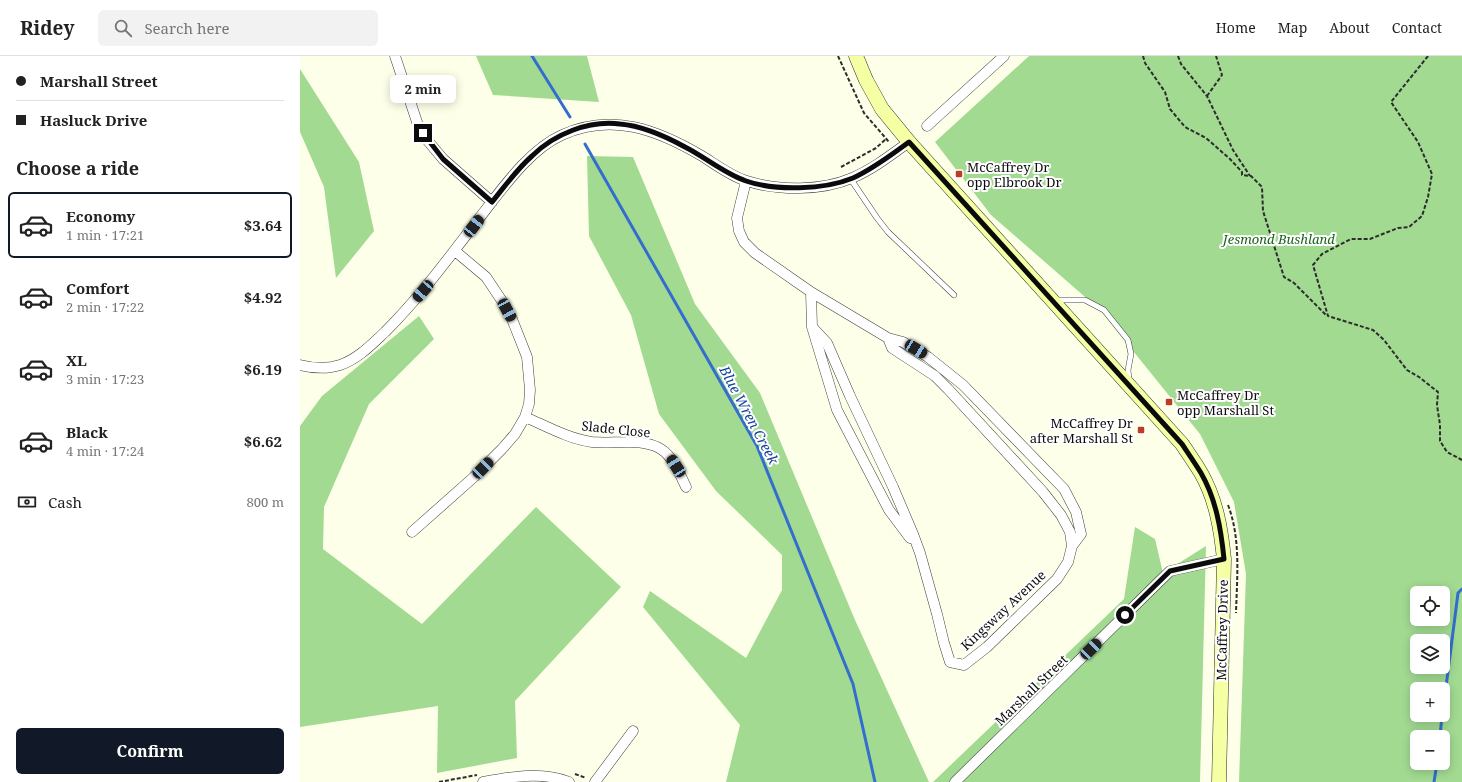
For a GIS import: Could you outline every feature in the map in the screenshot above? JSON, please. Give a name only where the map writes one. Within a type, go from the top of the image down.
[{"type":"main road","name":"McCaffrey Drive","points":[[856,56],[866,80],[882,109],[909,142],[1182,444],[1201,473],[1213,501],[1221,529],[1224,559],[1219,782]]},
{"type":"street","points":[[395,56],[418,125],[428,141],[443,159],[492,202]]},
{"type":"street","points":[[928,126],[1004,56]]},
{"type":"street","points":[[300,365],[318,367],[340,365],[362,352],[408,308],[492,202],[531,156],[551,141],[575,130],[604,124],[620,124],[653,132],[687,147],[746,181],[771,186],[796,188],[819,186],[850,178],[882,161],[909,142]]},
{"type":"street","name":"Kingsway Avenue","points":[[746,181],[737,218],[741,237],[744,242],[755,253],[811,292],[888,338],[903,342],[928,356],[962,385],[1064,489],[1076,512],[1081,534],[1072,546]]},
{"type":"street","points":[[412,532],[474,477],[515,434],[525,417],[530,390],[530,374],[527,357],[512,319],[486,277],[454,251]]},
{"type":"street","name":"Kingsway Avenue","points":[[811,292],[812,327],[837,410],[889,510],[905,530],[920,553]]},
{"type":"street","name":"Kingsway Avenue","points":[[812,327],[827,343],[893,487],[920,553],[950,662],[964,665],[987,647],[1057,578],[1068,562],[1072,546],[1070,532],[1061,515],[1042,492],[948,389],[935,376],[892,348],[888,338]]},
{"type":"street","name":"Slade Close","points":[[525,417],[569,436],[590,442],[645,443],[655,446],[664,451],[671,458],[686,487]]},
{"type":"street","name":"Marshall Street","points":[[955,782],[1170,571],[1224,559]]},
{"type":"street","points":[[595,782],[633,731]]},
{"type":"street","points":[[483,782],[541,776],[569,782]]},
{"type":"lane","points":[[850,178],[888,232],[954,295]]},
{"type":"lane","points":[[1051,300],[1085,300],[1104,310],[1128,340],[1131,354],[1128,370],[1129,386]]},
{"type":"path","points":[[838,56],[864,113],[889,142]]},
{"type":"path","points":[[1143,56],[1145,63],[1165,92],[1170,109],[1185,127],[1206,138],[1230,159],[1242,172],[1242,175],[1251,176]]},
{"type":"path","points":[[1178,56],[1181,64],[1207,96],[1233,150],[1251,176],[1262,187],[1263,211],[1284,277],[1294,283],[1328,316],[1373,330],[1384,340],[1407,370],[1419,377],[1438,392],[1437,405],[1440,425],[1440,441],[1447,452],[1462,460]]},
{"type":"path","points":[[1207,96],[1222,74],[1216,56]]},
{"type":"path","points":[[1328,316],[1313,265],[1322,254],[1351,239],[1370,239],[1398,228],[1410,227],[1422,216],[1428,197],[1432,174],[1418,142],[1391,102],[1428,56]]},
{"type":"path","points":[[841,167],[876,148],[886,139]]},
{"type":"green space","points":[[476,56],[587,56],[599,102],[493,95]]},
{"type":"green space","name":"Jesmond Bushland","points":[[1029,56],[1462,56],[1462,782],[1239,782],[1246,574],[1234,502],[1200,434],[1100,310],[991,215],[935,142]]},
{"type":"green space","points":[[300,69],[359,162],[374,231],[336,278],[324,187],[300,132]]},
{"type":"green space","points":[[587,156],[633,157],[695,304],[760,393],[855,620],[929,782],[726,782],[740,725],[643,607],[650,591],[746,658],[782,590],[782,555],[716,491],[659,414],[631,315],[589,236]]},
{"type":"green space","points":[[419,316],[434,339],[369,404],[324,507],[323,549],[422,624],[536,507],[621,587],[515,701],[517,758],[437,773],[438,706],[300,727],[300,426],[322,396]]},
{"type":"green space","points":[[1135,527],[1155,539],[1163,573],[1206,546],[1200,782],[933,782],[1124,599]]},
{"type":"waterway","name":"Blue Wren Creek","points":[[532,56],[570,117]]},
{"type":"waterway","name":"Blue Wren Creek","points":[[585,144],[757,446],[853,684],[875,782]]},
{"type":"waterway","points":[[1447,682],[1458,593],[1462,589]]},
{"type":"waterway","points":[[1441,722],[1441,730]]},
{"type":"waterway","points":[[1434,782],[1436,770]]},
{"type":"place","name":"McCaffrey Dr opp Elbrook Dr","points":[[959,174]]},
{"type":"place","name":"McCaffrey Dr opp Marshall St","points":[[1169,402]]},
{"type":"place","name":"McCaffrey Dr after Marshall St","points":[[1141,430]]},
{"type":"route","points":[[423,133],[443,159],[492,202],[531,156],[540,148],[562,135],[589,126],[620,124],[653,132],[687,147],[721,168],[746,181],[771,186],[796,188],[819,186],[852,178],[882,161],[909,142],[1182,444],[1201,473],[1213,501],[1221,529],[1224,559],[1170,571],[1125,615]]}]
